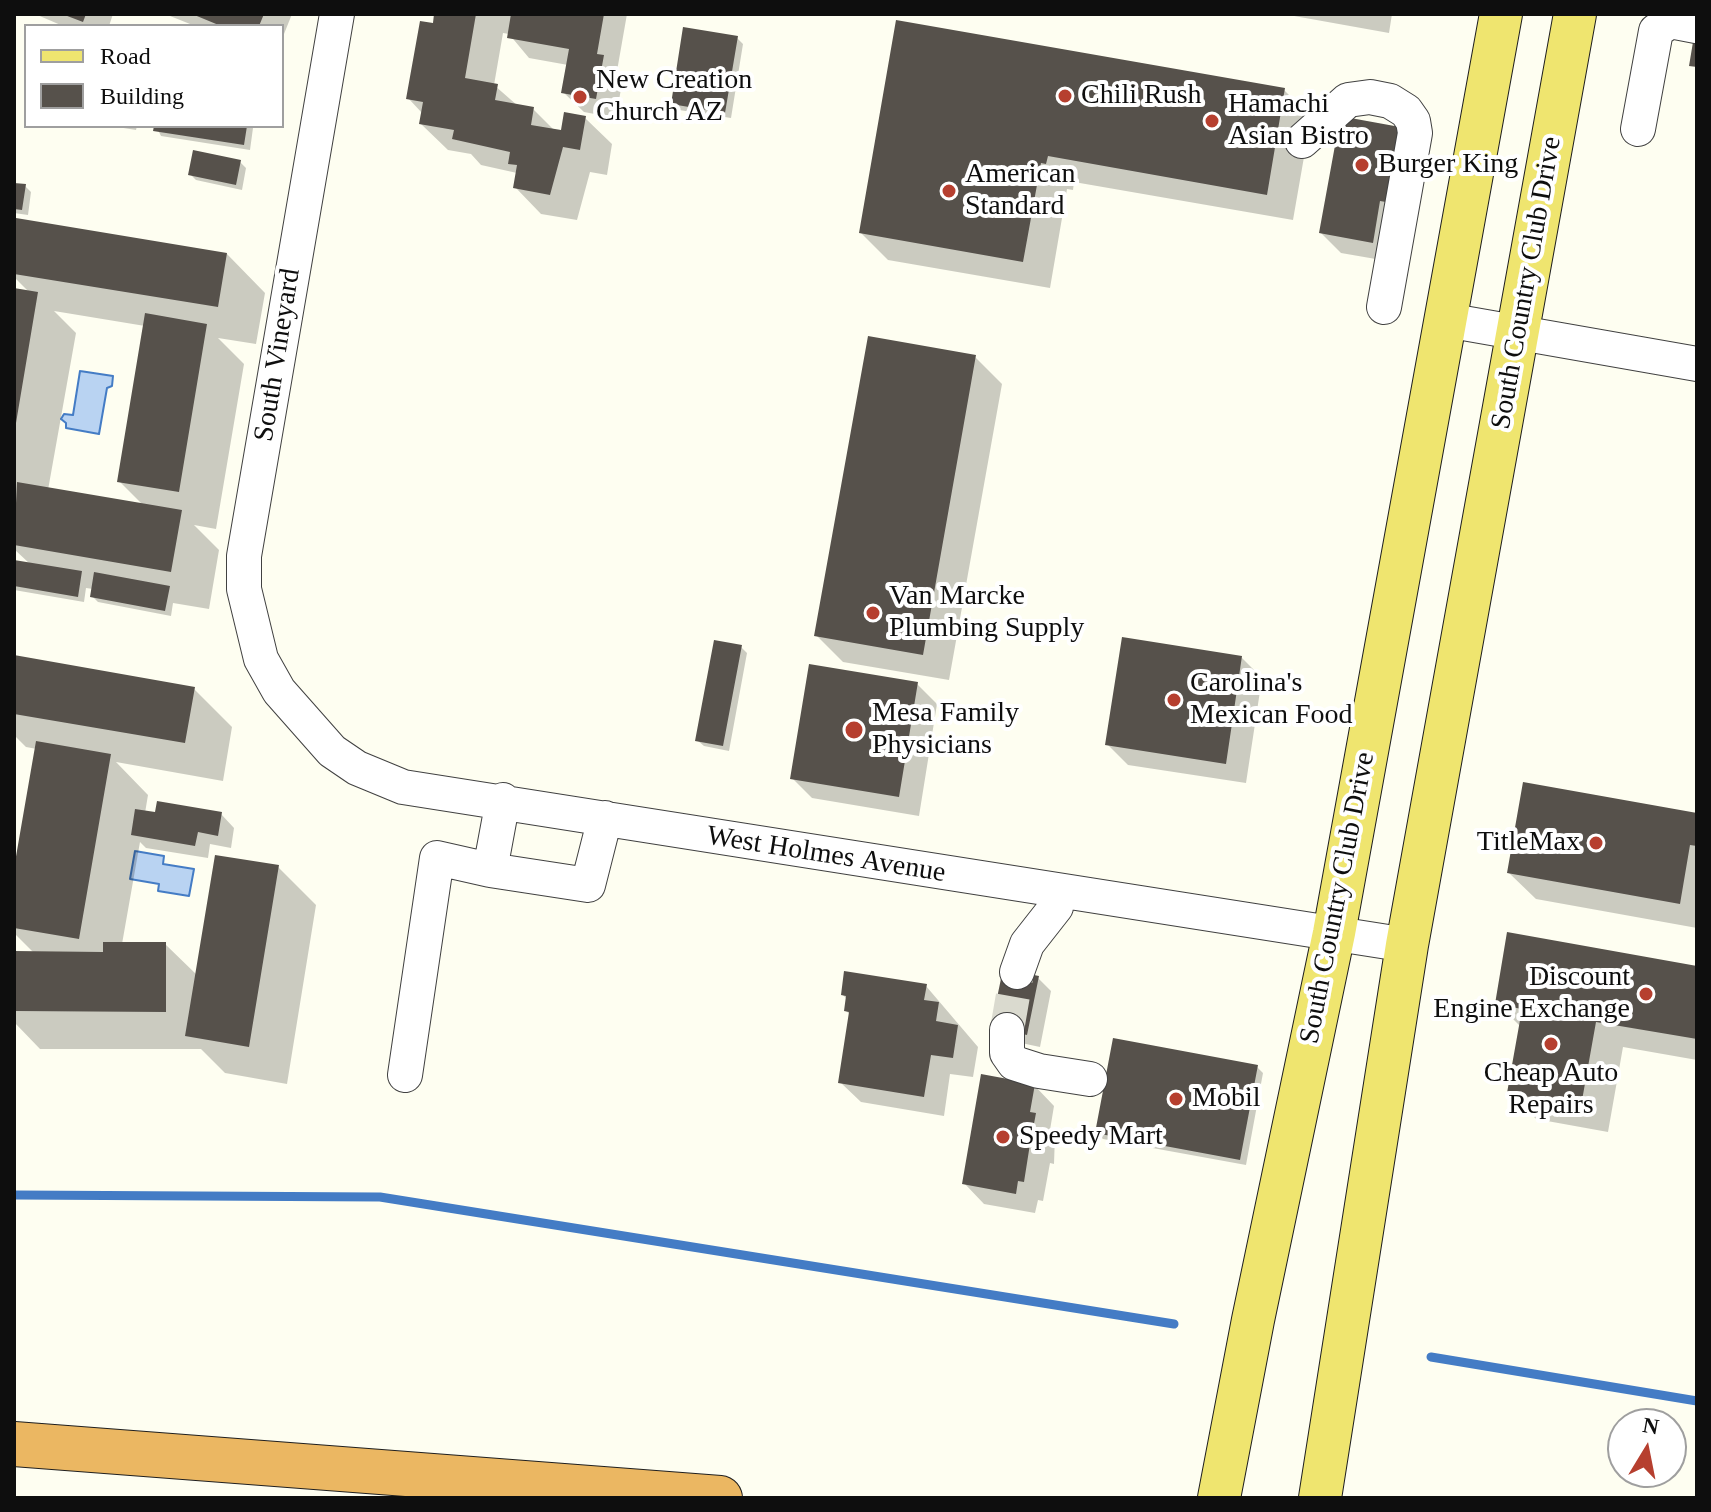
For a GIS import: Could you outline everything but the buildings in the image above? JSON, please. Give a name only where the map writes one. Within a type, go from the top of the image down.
[{"type":"highway","points":[[14,1444],[720,1498]]},
{"type":"main road","name":"South Country Club Drive","points":[[1219,1498],[1334,933],[1501,14]]},
{"type":"main road","name":"South Country Club Drive","points":[[1320,1498],[1407,945],[1575,14]]},
{"type":"street","name":"South Vineyard","points":[[279,691],[261,659],[250,624],[244,589],[244,556],[337,14]]},
{"type":"street","points":[[1638,129],[1656,31],[1670,21],[1696,26]]},
{"type":"street","points":[[1302,141],[1348,100],[1370,97],[1390,101],[1413,121],[1415,133],[1384,307]]},
{"type":"street","points":[[1446,320],[1697,364]]},
{"type":"street","name":"West Holmes Avenue","points":[[279,691],[332,751],[357,768],[403,787],[503,800],[938,874],[1407,945]]},
{"type":"street","points":[[490,870],[503,800]]},
{"type":"street","points":[[405,1075],[437,858],[490,870],[588,885],[605,818]]},
{"type":"street","points":[[1017,972],[1027,944],[1056,907]]},
{"type":"street","points":[[1007,1030],[1007,1053],[1014,1063],[1090,1079]]},
{"type":"water","points":[[80,371],[113,376],[112,386],[107,388],[99,434],[66,428],[66,423],[61,419],[64,414],[73,415]]},
{"type":"water","points":[[135,851],[164,856],[163,864],[194,869],[189,896],[158,891],[159,884],[130,879]]},
{"type":"waterway","points":[[14,1195],[380,1197],[1174,1324]]},
{"type":"waterway","points":[[1431,1357],[1697,1401]]},
{"type":"tunnel","points":[[1007,1030],[1017,972]]},
{"type":"place","name":"Chili Rush","points":[[1065,96]]},
{"type":"place","name":"New Creation Church AZ","points":[[580,97]]},
{"type":"place","name":"Hamachi Asian Bistro","points":[[1212,121]]},
{"type":"place","name":"Burger King","points":[[1362,165]]},
{"type":"place","name":"American Standard","points":[[949,191]]},
{"type":"place","name":"Van Marcke Plumbing Supply","points":[[873,613]]},
{"type":"place","name":"Carolina's Mexican Food","points":[[1174,700]]},
{"type":"place","name":"Mesa Family Physicians","points":[[854,730]]},
{"type":"place","name":"TitleMax","points":[[1596,843]]},
{"type":"place","name":"Discount Engine Exchange","points":[[1646,994]]},
{"type":"place","name":"Cheap Auto Repairs","points":[[1551,1044]]},
{"type":"place","name":"Mobil","points":[[1176,1099]]},
{"type":"place","name":"Speedy Mart","points":[[1003,1137]]}]
